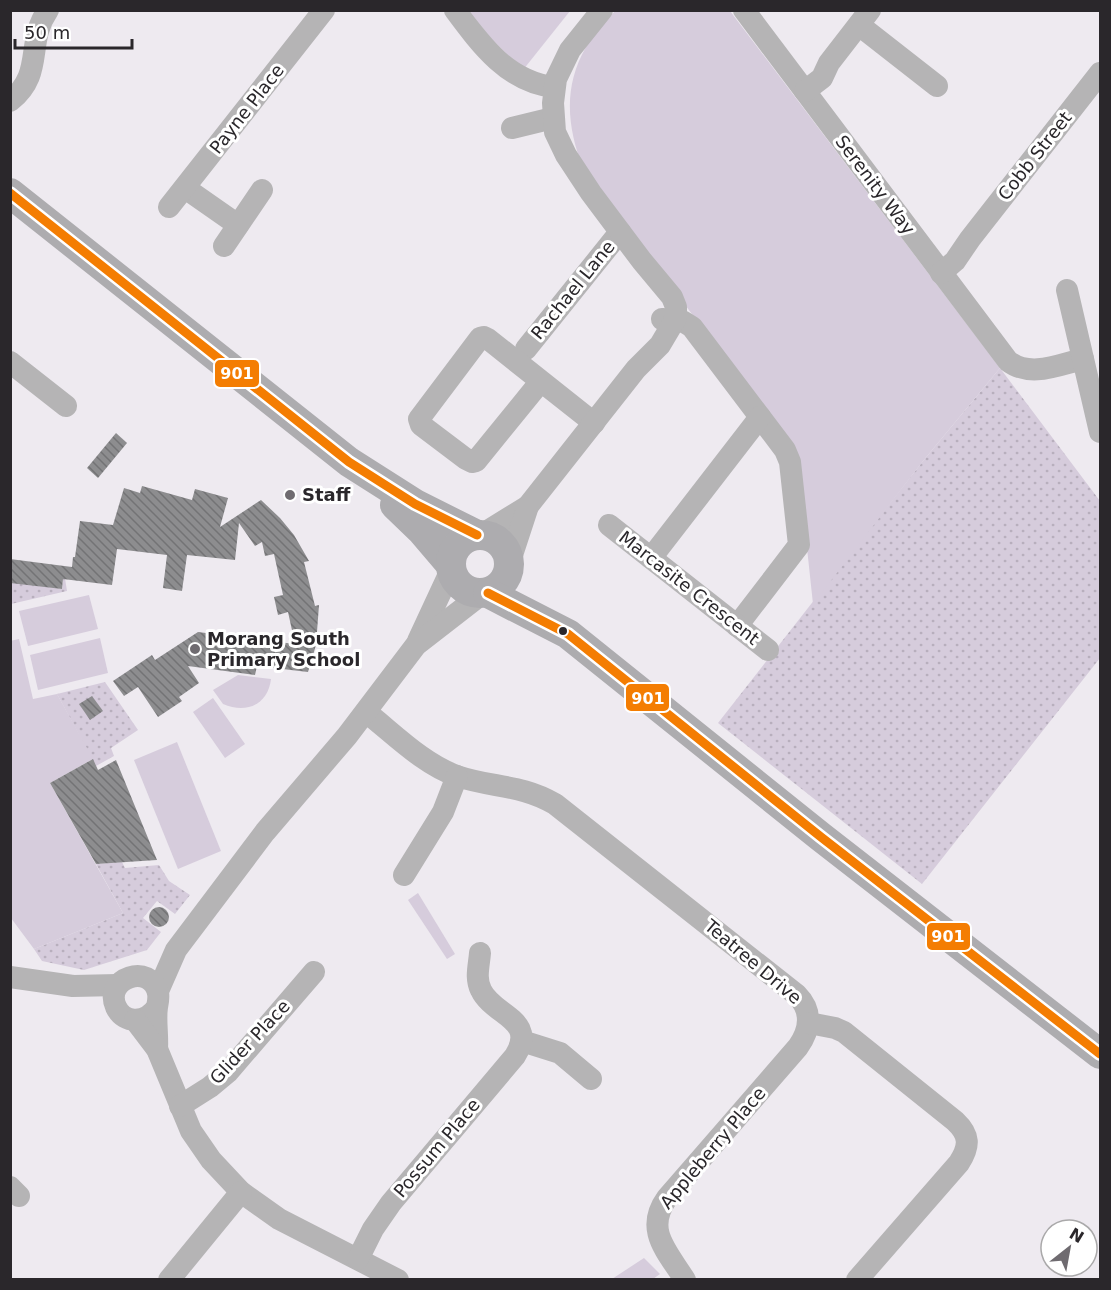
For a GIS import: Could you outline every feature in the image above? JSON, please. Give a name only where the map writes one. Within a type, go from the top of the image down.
[{"type":"main road","points":[[10,193],[350,462],[422,531],[451,568],[460,585],[467,590],[486,593],[568,634]]},
{"type":"main road","points":[[350,462],[415,504],[479,535],[498,541],[504,548],[509,566],[568,634],[821,837],[1101,1054]]},
{"type":"main road","points":[[451,568],[452,556],[461,542],[479,535]]},
{"type":"main road","points":[[486,593],[495,590],[505,580],[509,566]]},
{"type":"street","points":[[10,101],[20,93],[28,81],[37,33],[48,10]]},
{"type":"street","name":"Payne Place","points":[[169,207],[324,10]]},
{"type":"street","points":[[455,10],[486,51],[501,64],[531,82],[555,83]]},
{"type":"street","points":[[602,10],[570,50],[555,83],[553,118],[556,135],[591,193],[642,261],[668,320]]},
{"type":"street","name":"Serenity Way","points":[[744,10],[1006,360],[1023,363],[1082,355]]},
{"type":"street","points":[[801,86],[815,69],[829,63],[865,18],[937,86]]},
{"type":"street","name":"Cobb Street","points":[[938,268],[970,239],[1101,73]]},
{"type":"street","points":[[512,128],[553,118]]},
{"type":"street","points":[[185,188],[238,225]]},
{"type":"street","points":[[224,246],[262,190]]},
{"type":"street","name":"Rachael Lane","points":[[526,349],[620,232]]},
{"type":"street","points":[[1067,290],[1101,432]]},
{"type":"street","points":[[479,535],[528,506],[636,369],[668,320]]},
{"type":"street","points":[[668,320],[684,322],[692,327],[785,450],[790,462],[800,543],[798,549],[738,626]]},
{"type":"street","points":[[541,381],[476,461],[466,459],[421,424],[418,419],[480,338],[484,337],[541,381],[594,423]]},
{"type":"street","points":[[10,362],[66,406]]},
{"type":"street","points":[[651,558],[760,417]]},
{"type":"street","points":[[509,566],[528,506]]},
{"type":"street","name":"Marcasite Crescent","points":[[609,525],[768,650]]},
{"type":"street","points":[[73,986],[126,1015],[148,1017],[176,950],[265,832],[366,712],[416,645],[451,568]]},
{"type":"street","points":[[416,645],[486,593]]},
{"type":"street","name":"Teatree Drive","points":[[366,712],[435,765],[457,776],[529,791],[555,804],[797,995],[805,1006],[809,1023],[844,1032],[955,1121],[967,1138],[966,1150],[958,1163],[857,1280]]},
{"type":"street","points":[[404,875],[444,812],[457,776]]},
{"type":"street","points":[[176,950],[127,980],[114,997],[126,1015],[157,1048],[180,1106],[201,1146],[240,1192],[279,1219],[398,1280]]},
{"type":"street","points":[[480,953],[477,976],[481,991],[516,1023],[522,1041],[556,1051],[566,1050],[591,1079]]},
{"type":"street","name":"Glider Place","points":[[180,1106],[210,1087],[228,1072],[318,968]]},
{"type":"street","points":[[10,977],[73,986],[149,980],[157,999],[157,1048]]},
{"type":"street","name":"Appleberry Place","points":[[685,1280],[658,1235],[659,1211],[667,1198],[798,1047],[809,1023]]},
{"type":"street","name":"Possum Place","points":[[358,1259],[373,1229],[391,1203],[515,1056],[522,1041]]},
{"type":"street","points":[[169,1280],[240,1192]]},
{"type":"shaded area","points":[[463,11],[570,11],[523,70]]},
{"type":"shaded area","points":[[615,11],[730,11],[1000,368],[923,461],[813,604],[797,455],[583,168],[573,137],[571,122],[571,92],[574,77],[586,47]]},
{"type":"shaded area","points":[[1000,368],[1100,501],[1100,658],[922,884],[718,723],[923,461]]},
{"type":"shaded area","points":[[64,572],[67,591],[11,604],[10,581],[62,589]]},
{"type":"shaded area","points":[[89,595],[98,629],[28,646],[19,611]]},
{"type":"shaded area","points":[[100,638],[108,673],[38,690],[30,655]]},
{"type":"shaded area","points":[[19,639],[33,699],[57,694],[93,759],[50,783],[123,913],[34,949],[11,918],[10,641]]},
{"type":"shaded area","points":[[238,675],[271,679],[269,688],[261,701],[240,708],[223,704],[213,690]]},
{"type":"shaded area","points":[[105,682],[138,730],[111,748],[114,756],[96,766],[57,694]]},
{"type":"shaded area","points":[[213,698],[245,744],[225,758],[193,712]]},
{"type":"shaded area","points":[[177,742],[221,851],[178,869],[134,760]]},
{"type":"shaded area","points":[[122,862],[125,868],[159,865],[169,881],[190,895],[175,914],[157,901],[143,918],[161,932],[147,950],[84,970],[42,961],[34,949],[123,913],[96,864]]},
{"type":"shaded area","points":[[418,893],[455,954],[447,959],[408,900]]},
{"type":"shaded area","points":[[644,1258],[660,1274],[653,1279],[612,1279]]},
{"type":"building","points":[[116,433],[127,443],[98,478],[87,468]]},
{"type":"building","points":[[142,486],[192,500],[195,489],[228,498],[220,527],[261,500],[280,518],[294,535],[309,561],[304,562],[315,606],[319,605],[316,645],[308,672],[257,666],[255,675],[188,666],[199,683],[179,697],[182,701],[158,717],[138,687],[124,696],[113,681],[152,655],[155,660],[198,632],[295,644],[288,612],[278,615],[274,597],[283,595],[274,554],[265,556],[262,542],[255,546],[239,523],[235,560],[187,555],[182,591],[163,588],[167,555],[117,549],[112,585],[63,579],[62,589],[10,583],[10,559],[72,567],[80,521],[113,525],[124,488],[140,493]]},
{"type":"building","points":[[92,696],[103,711],[90,720],[79,704]]},
{"type":"building","points":[[93,759],[98,770],[116,760],[157,860],[96,864],[50,783]]},
{"type":"building","points":[[159,907],[166,910],[169,917],[166,924],[159,927],[152,924],[149,917],[152,910]]},
{"type":"transit line","name":"901","points":[[10,193],[349,462],[415,504],[477,535]]},
{"type":"transit line","name":"901","points":[[488,593],[568,634],[821,837],[1100,1054]]},
{"type":"place","name":"Staff","points":[[290,495]]},
{"type":"place","name":"Morang South Primary School","points":[[195,649]]}]
